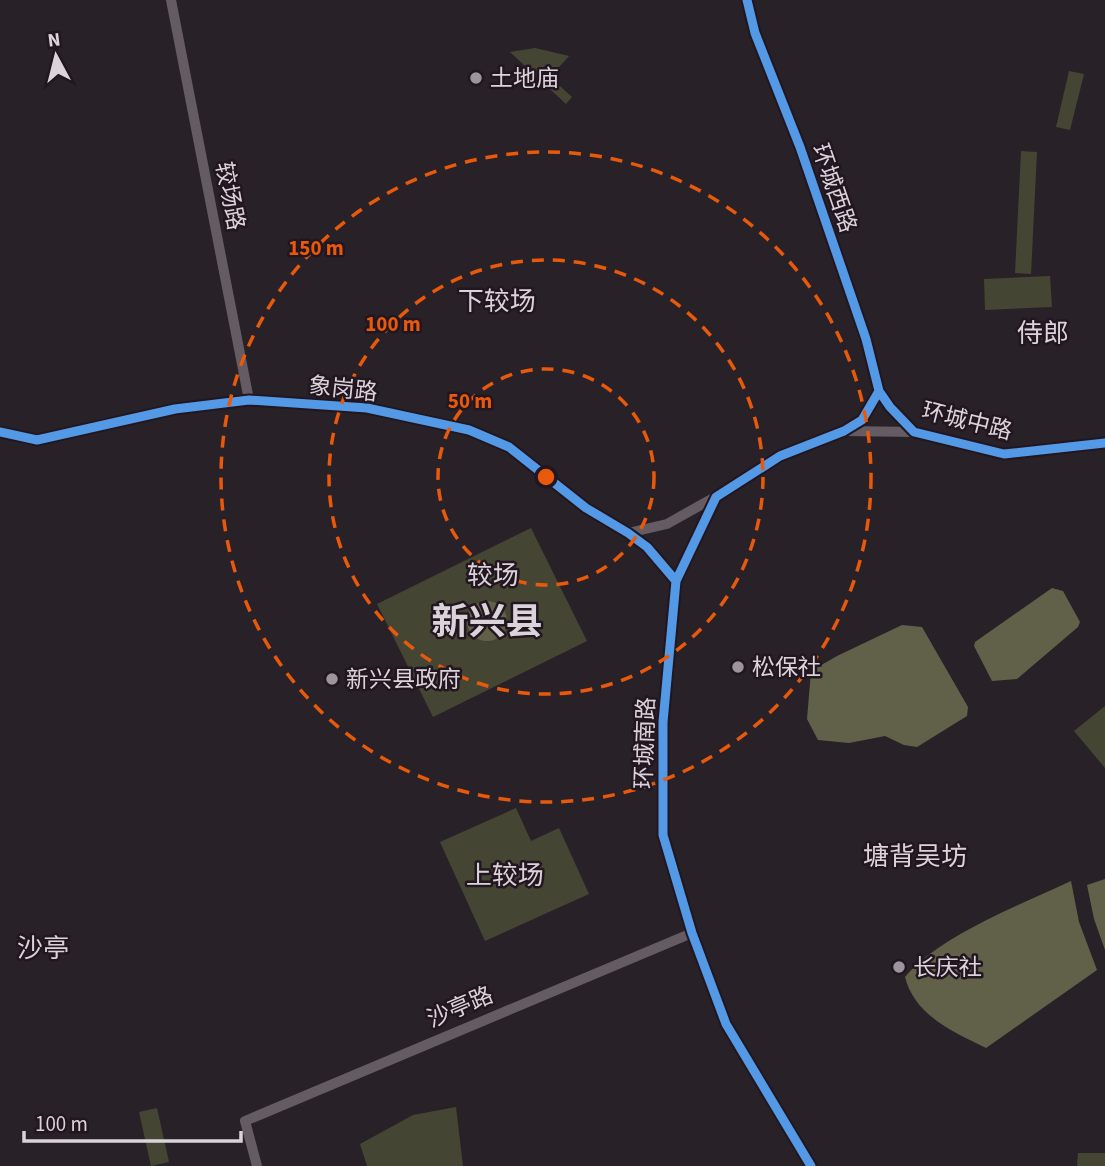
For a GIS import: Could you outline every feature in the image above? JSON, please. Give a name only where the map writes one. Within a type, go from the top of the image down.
[{"type":"street","name":"较场路","points":[[170,0],[249,400]]},
{"type":"street","name":"环城西路","points":[[747,0],[755,33],[800,147],[866,338],[878,391]]},
{"type":"street","points":[[628,533],[667,524],[716,497],[780,456],[844,431],[862,420],[878,391]]},
{"type":"street","name":"环城中路","points":[[878,391],[914,432],[1004,454],[1105,443]]},
{"type":"street","name":"象岗路","points":[[0,432],[37,440],[175,409],[249,400],[366,408],[469,430],[509,447],[586,508],[628,533],[647,547],[676,581]]},
{"type":"street","points":[[844,431],[914,432]]},
{"type":"street","name":"环城南路","points":[[716,497],[676,581],[663,722],[663,835],[692,933],[726,1024],[811,1166]]},
{"type":"street","name":"沙亭路","points":[[257,1166],[245,1122],[692,933]]},
{"type":"shaded area","points":[[535,48],[569,56],[550,77],[572,97],[566,104],[510,52]]},
{"type":"shaded area","points":[[1069,71],[1084,74],[1070,130],[1056,127]]},
{"type":"shaded area","points":[[1021,151],[1037,152],[1031,274],[1015,273]]},
{"type":"shaded area","points":[[1050,276],[1052,307],[985,310],[984,279]]},
{"type":"shaded area","points":[[531,528],[587,641],[433,717],[377,604]]},
{"type":"shaded area","points":[[1052,588],[1063,591],[1080,622],[1078,627],[1017,679],[992,681],[974,646],[975,642]]},
{"type":"shaded area","points":[[487,601],[495,602],[501,607],[506,613],[506,629],[501,635],[495,640],[487,641],[479,640],[473,635],[468,629],[467,621],[468,613],[473,607],[479,602]]},
{"type":"shaded area","points":[[902,625],[922,627],[968,707],[967,716],[917,747],[904,745],[885,736],[849,743],[818,740],[807,719],[811,671]]},
{"type":"shaded area","points":[[1105,706],[1105,768],[1074,731]]},
{"type":"shaded area","points":[[516,808],[531,841],[559,828],[589,894],[485,941],[440,842]]},
{"type":"shaded area","points":[[1105,879],[1105,950],[1094,919],[1087,885]]},
{"type":"shaded area","points":[[1071,881],[1079,922],[1097,970],[986,1048],[937,1021],[917,1002],[905,977],[920,962],[982,922]]},
{"type":"shaded area","points":[[456,1107],[463,1166],[367,1166],[360,1144],[413,1115]]},
{"type":"shaded area","points":[[157,1108],[169,1162],[151,1166],[139,1112]]},
{"type":"shaded area","points":[[1078,1153],[1105,1153],[1105,1166],[1077,1166]]},
{"type":"cycle path","points":[[747,0],[755,33],[800,147],[866,339],[879,391],[890,407],[914,432],[1004,454],[1105,443]]},
{"type":"cycle path","points":[[811,1166],[726,1024],[692,933],[663,835],[663,722],[676,581],[716,497],[780,456],[844,431],[862,420],[879,391]]},
{"type":"cycle path","points":[[0,432],[37,440],[175,409],[249,400],[367,408],[469,430],[509,447],[586,508],[628,533],[647,547],[676,581]]},
{"type":"place","name":"土地庙","points":[[476,78]]},
{"type":"place","name":"松保社","points":[[738,667]]},
{"type":"place","name":"新兴县政府","points":[[332,679]]},
{"type":"place","name":"长庆社","points":[[899,967]]},
{"type":"district","name":"下较场","points":[[497,301]]},
{"type":"district","name":"侍郎","points":[[1043,333]]},
{"type":"district","name":"较场","points":[[493,575]]},
{"type":"district","name":"新兴县","points":[[487,622]]},
{"type":"district","name":"塘背吴坊","points":[[915,856]]},
{"type":"district","name":"上较场","points":[[505,875]]},
{"type":"district","name":"沙亭","points":[[43,948]]}]
